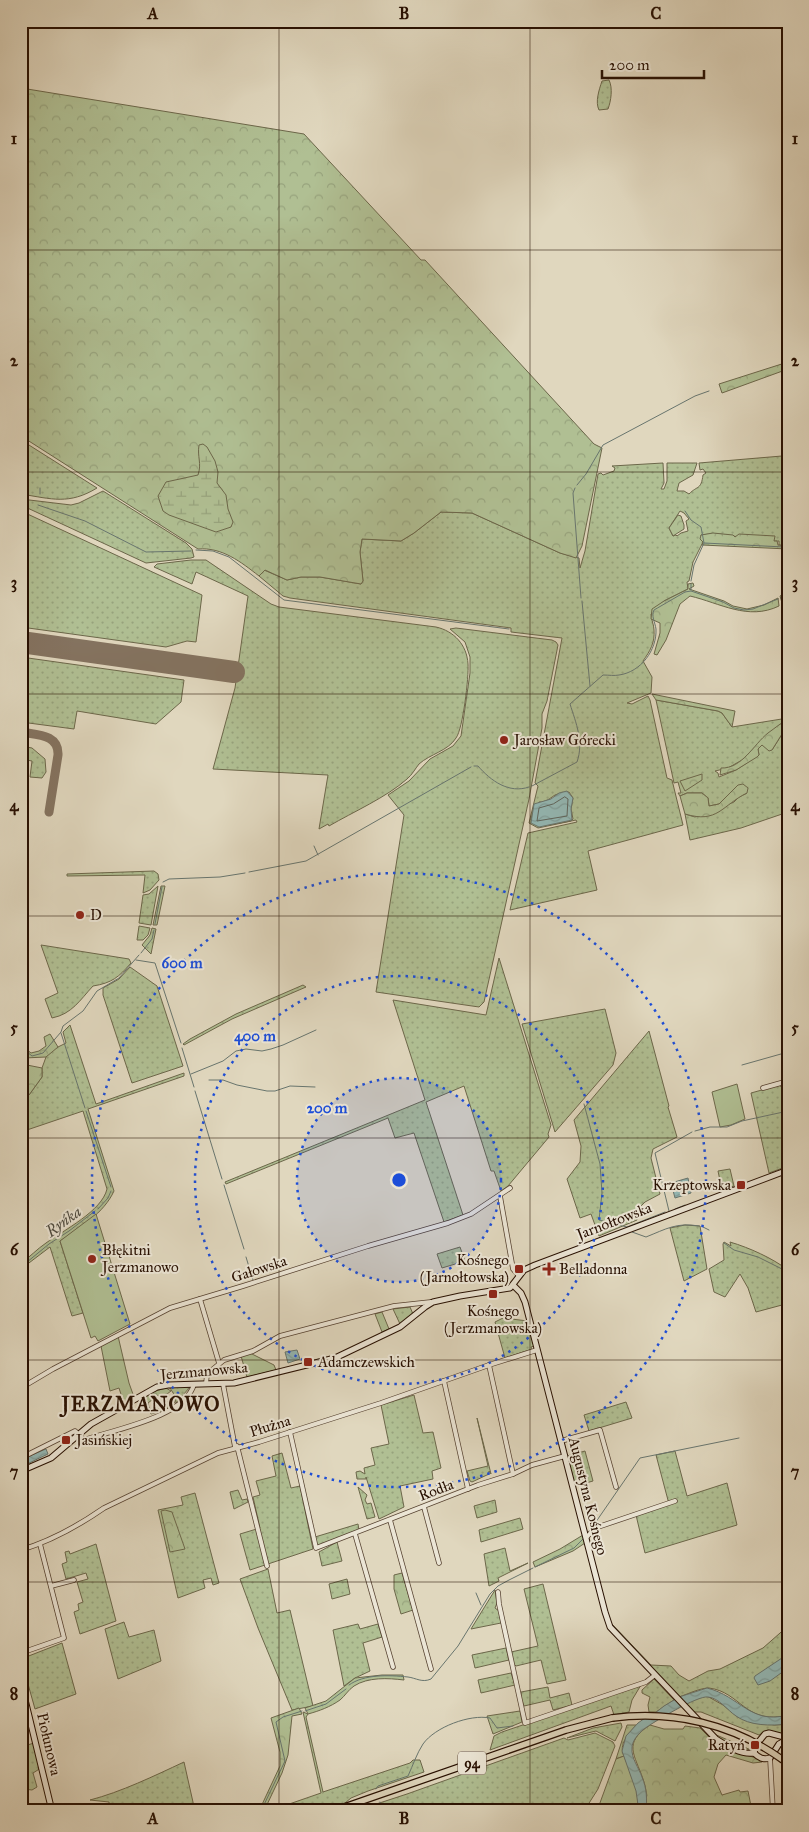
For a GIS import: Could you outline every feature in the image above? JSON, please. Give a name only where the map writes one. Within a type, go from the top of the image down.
[{"type":"main road","name":"94","points":[[333,1811],[566,1730],[612,1718],[655,1716],[681,1718],[706,1723],[744,1737],[786,1762]]},
{"type":"street","points":[[763,1088],[788,1081]]},
{"type":"street","name":"Jarnołtowska","points":[[514,1285],[526,1268],[788,1170]]},
{"type":"street","name":"Gałowska","points":[[21,1388],[163,1311],[465,1217],[510,1188]]},
{"type":"street","points":[[500,1196],[513,1269],[515,1274],[519,1276]]},
{"type":"street","name":"Jerzmanowska","points":[[21,1471],[51,1458],[91,1424],[122,1408],[152,1389],[166,1385],[223,1384],[250,1380],[338,1357],[400,1327],[433,1302],[460,1296],[506,1290],[514,1285]]},
{"type":"street","name":"Augustyna Kośnego","points":[[514,1285],[524,1298],[608,1622],[612,1629],[716,1739],[723,1744],[746,1753],[754,1753]]},
{"type":"street","points":[[200,1299],[219,1363]]},
{"type":"street","points":[[206,1384],[207,1374],[219,1363],[253,1351],[280,1336],[394,1306],[433,1302]]},
{"type":"street","points":[[413,1305],[418,1313]]},
{"type":"street","name":"Płużna","points":[[21,1550],[40,1544],[104,1508],[208,1457],[381,1403],[537,1350]]},
{"type":"street","points":[[489,1365],[513,1474]]},
{"type":"street","points":[[444,1381],[468,1489]]},
{"type":"street","points":[[21,1458],[75,1431],[84,1440],[102,1436],[165,1413],[184,1400],[193,1389],[194,1384]]},
{"type":"street","points":[[223,1384],[236,1447],[267,1566]]},
{"type":"street","points":[[561,1441],[600,1430],[616,1487]]},
{"type":"street","name":"Rodła","points":[[290,1432],[316,1548],[468,1489],[513,1474],[532,1465],[564,1456]]},
{"type":"street","points":[[586,1538],[595,1528],[675,1501]]},
{"type":"street","points":[[424,1506],[439,1563]]},
{"type":"street","points":[[390,1520],[431,1669]]},
{"type":"street","points":[[355,1534],[393,1667]]},
{"type":"street","points":[[21,1653],[64,1638],[40,1544]]},
{"type":"street","points":[[51,1586],[74,1580]]},
{"type":"street","points":[[498,1592],[525,1722],[646,1682],[655,1675]]},
{"type":"street","name":"Piołunowa","points":[[21,1683],[52,1811]]},
{"type":"street","points":[[770,1758],[764,1759],[754,1753],[756,1745],[763,1736],[769,1733],[788,1739]]},
{"type":"street","points":[[776,1736],[779,1744]]},
{"type":"street","points":[[773,1811],[770,1758],[779,1744],[788,1739]]},
{"type":"green space","points":[[609,80],[611,95],[608,109],[599,110],[597,100],[602,81]]},
{"type":"green space","points":[[21,88],[304,134],[421,260],[425,260],[594,444],[602,448],[582,546],[576,558],[560,553],[472,513],[441,512],[401,541],[362,539],[360,552],[363,581],[361,584],[320,577],[301,577],[287,580],[265,570],[259,576],[231,556],[215,550],[198,549],[21,436]]},
{"type":"green space","points":[[788,362],[788,369],[722,393],[719,384]]},
{"type":"green space","points":[[21,440],[97,488],[69,499],[51,499],[21,494]]},
{"type":"green space","points":[[203,444],[207,447],[215,461],[218,472],[217,483],[226,495],[228,509],[233,522],[231,527],[216,532],[169,515],[163,511],[158,496],[166,482],[198,475],[200,467],[199,445]]},
{"type":"green space","points":[[782,456],[788,546],[779,545],[779,541],[759,541],[721,534],[701,535],[703,542],[693,562],[689,581],[687,582],[688,589],[664,601],[651,614],[654,639],[643,661],[652,677],[651,693],[627,703],[632,704],[648,696],[650,700],[667,778],[672,780],[683,825],[588,851],[597,890],[510,910],[528,833],[577,822],[576,820],[538,828],[529,823],[538,786],[535,783],[562,638],[511,632],[511,628],[290,598],[283,596],[259,576],[264,570],[287,580],[301,577],[320,577],[361,584],[363,581],[360,552],[362,539],[401,541],[441,512],[472,513],[560,553],[579,558],[580,568],[585,551],[598,474],[601,473],[603,475],[614,471],[615,468],[612,466],[663,463],[664,483],[661,489],[664,489],[667,481],[667,463],[697,463],[693,475],[679,483],[677,491],[684,491],[689,494],[700,485],[703,475],[706,473],[703,469],[700,470],[699,463]],"holes":[[[680,511],[689,519],[686,521],[688,531],[673,536],[669,528]],[[569,792],[573,798],[571,809],[573,819],[571,821],[549,825],[531,820],[533,809],[539,802],[546,801],[557,794]]]},
{"type":"green space","points":[[103,491],[186,543],[192,549],[194,557],[146,563],[21,505],[21,499],[71,505]]},
{"type":"green space","points":[[21,511],[202,595],[196,642],[187,641],[166,647],[21,627]]},
{"type":"green space","points":[[678,515],[681,516],[684,529],[673,536],[669,528]]},
{"type":"green space","points":[[713,533],[733,535],[735,537],[739,534],[775,536],[774,541],[777,541],[778,545],[788,546],[788,549],[702,545],[701,535]]},
{"type":"green space","points":[[206,560],[271,604],[279,607],[436,627],[454,635],[465,651],[468,664],[463,714],[456,738],[444,749],[419,764],[409,777],[390,792],[329,826],[328,824],[319,829],[328,775],[213,769],[235,688],[248,596],[196,572],[192,584],[154,567],[157,564]]},
{"type":"green space","points":[[693,583],[694,586],[689,589],[733,606],[747,609],[764,605],[778,598],[779,606],[756,612],[745,611],[690,596],[680,604],[666,640],[657,655],[654,654],[660,633],[660,623],[651,619],[652,609],[688,589],[688,584]]},
{"type":"green space","points":[[788,591],[788,609],[784,610],[780,596]]},
{"type":"green space","points":[[456,628],[552,640],[558,645],[547,701],[542,714],[542,728],[529,799],[484,1002],[479,1007],[376,992],[404,815],[388,795],[409,781],[430,759],[453,746],[461,736],[470,673],[470,657],[465,642],[450,629]]},
{"type":"green space","points":[[21,657],[184,680],[181,702],[156,724],[77,711],[74,729],[21,722]]},
{"type":"green space","points":[[652,694],[735,711],[732,727],[722,713],[718,711],[656,700]]},
{"type":"green space","points":[[656,700],[718,711],[722,713],[732,727],[788,718],[742,760],[728,768],[715,771],[719,777],[736,770],[759,755],[758,749],[762,744],[772,750],[782,734],[788,731],[788,812],[741,828],[690,840],[685,814],[695,817],[734,802],[747,793],[709,806],[708,798],[702,793],[687,793],[680,796],[678,793],[681,793],[678,782],[674,783]]},
{"type":"green space","points":[[788,719],[788,731],[782,734],[772,750],[769,751],[762,745],[758,749],[759,755],[757,757],[736,770],[720,775],[721,768],[728,767],[741,760],[768,733]]},
{"type":"green space","points":[[21,746],[32,748],[45,759],[46,772],[42,778],[30,777],[32,761],[21,759]]},
{"type":"green space","points":[[702,774],[702,780],[685,791],[680,781]]},
{"type":"green space","points":[[743,784],[748,788],[747,793],[719,812],[705,817],[685,814],[680,796],[687,793],[702,793],[708,798],[709,806],[719,804],[738,785]]},
{"type":"green space","points":[[154,871],[158,874],[159,880],[150,890],[143,893],[145,875],[67,876],[67,874]]},
{"type":"green space","points":[[158,886],[151,925],[139,923],[143,895],[149,894]]},
{"type":"green space","points":[[161,886],[165,886],[157,925],[153,925]]},
{"type":"green space","points":[[139,926],[150,928],[148,935],[143,940],[137,940]]},
{"type":"green space","points":[[152,928],[156,929],[151,954],[142,945],[150,935]]},
{"type":"green space","points":[[41,945],[129,959],[131,963],[115,979],[93,986],[70,1010],[52,1018],[45,999],[58,993]]},
{"type":"green space","points":[[499,958],[551,1125],[549,1137],[508,1186],[501,1191],[494,1171],[491,1171],[464,1086],[426,1102],[463,1215],[444,1222],[414,1133],[395,1138],[388,1118],[226,1184],[225,1182],[425,1100],[393,1000],[486,1015]]},
{"type":"green space","points":[[130,967],[157,986],[183,1066],[132,1083],[103,995],[103,988],[119,979]]},
{"type":"green space","points":[[303,985],[306,987],[232,1019],[183,1044],[236,1014]]},
{"type":"green space","points":[[605,1009],[616,1053],[613,1065],[555,1132],[522,1024]]},
{"type":"green space","points":[[70,1025],[96,1104],[184,1073],[184,1076],[88,1109],[114,1191],[98,1213],[60,1241],[83,1313],[72,1316],[50,1247],[21,1269],[21,1263],[98,1205],[107,1189],[83,1111],[21,1132],[21,1096],[29,1095],[42,1077],[42,1068],[46,1057],[52,1050],[66,1043],[63,1032]]},
{"type":"green space","points":[[649,1031],[677,1137],[653,1149],[651,1158],[660,1194],[645,1202],[637,1210],[637,1220],[599,1236],[591,1214],[580,1218],[567,1179],[580,1162],[581,1146],[574,1120]]},
{"type":"green space","points":[[50,1034],[58,1047],[46,1057],[24,1058],[21,1045],[31,1053],[39,1051],[46,1046],[44,1037]]},
{"type":"green space","points":[[21,1061],[27,1065],[42,1068],[42,1077],[29,1095],[21,1096]]},
{"type":"green space","points":[[788,1082],[788,1166],[769,1173],[751,1093],[780,1085],[781,1087]]},
{"type":"green space","points":[[737,1084],[745,1119],[720,1127],[712,1092]]},
{"type":"green space","points":[[730,1169],[734,1186],[722,1190],[718,1171]]},
{"type":"green space","points":[[96,1214],[130,1324],[98,1341],[95,1336],[91,1338],[60,1241]]},
{"type":"green space","points":[[685,1225],[700,1226],[707,1269],[684,1281],[670,1228]]},
{"type":"green space","points":[[724,1242],[731,1246],[730,1242],[753,1250],[788,1270],[788,1328],[782,1305],[756,1312],[748,1288],[740,1274],[725,1297],[714,1292],[709,1269],[724,1260]]},
{"type":"green space","points":[[460,1247],[465,1261],[442,1268],[437,1254]]},
{"type":"green space","points":[[410,1307],[413,1314],[400,1324],[393,1309]]},
{"type":"green space","points":[[382,1312],[389,1329],[382,1332],[375,1314]]},
{"type":"green space","points":[[503,1318],[528,1321],[534,1346],[531,1347],[532,1349],[505,1358],[495,1322]]},
{"type":"green space","points":[[118,1336],[134,1397],[124,1404],[119,1388],[110,1391],[101,1346]]},
{"type":"green space","points":[[250,1353],[274,1365],[276,1370],[247,1377],[241,1356]]},
{"type":"green space","points":[[166,1387],[190,1387],[176,1403],[175,1396],[170,1388]]},
{"type":"green space","points":[[166,1388],[171,1391],[157,1396],[148,1403],[149,1407],[152,1410],[161,1408],[160,1405],[169,1401],[172,1395],[175,1402],[165,1410],[151,1414],[145,1404],[145,1398],[152,1392]]},
{"type":"green space","points":[[414,1395],[423,1433],[433,1432],[441,1468],[432,1471],[433,1479],[400,1486],[404,1507],[379,1519],[366,1477],[366,1479],[357,1479],[356,1472],[360,1471],[365,1474],[364,1468],[375,1465],[371,1448],[389,1444],[381,1405]]},
{"type":"green space","points":[[626,1402],[632,1418],[589,1431],[584,1415]]},
{"type":"green space","points":[[477,1418],[491,1474],[489,1471],[489,1474],[472,1482],[467,1471],[488,1466]]},
{"type":"green space","points":[[585,1451],[593,1481],[575,1486],[567,1456]]},
{"type":"green space","points":[[675,1451],[687,1496],[727,1483],[737,1525],[645,1553],[636,1515],[669,1504],[656,1455]]},
{"type":"green space","points":[[282,1453],[291,1488],[300,1486],[313,1549],[250,1570],[240,1534],[260,1528],[253,1497],[260,1495],[256,1481],[276,1476],[272,1456]]},
{"type":"green space","points":[[358,1487],[367,1495],[365,1500],[367,1504],[371,1503],[375,1517],[367,1519]]},
{"type":"green space","points":[[238,1490],[242,1500],[247,1499],[248,1502],[234,1509],[230,1492]]},
{"type":"green space","points":[[195,1493],[219,1583],[213,1585],[211,1578],[203,1580],[205,1588],[178,1598],[158,1510],[183,1505],[181,1497]]},
{"type":"green space","points":[[495,1500],[497,1512],[477,1518],[474,1506]]},
{"type":"green space","points":[[161,1511],[172,1512],[185,1549],[170,1552]]},
{"type":"green space","points":[[520,1518],[523,1529],[481,1542],[479,1530]]},
{"type":"green space","points":[[358,1524],[359,1530],[317,1546],[315,1537]]},
{"type":"green space","points":[[583,1535],[585,1543],[573,1551],[535,1567],[533,1562]]},
{"type":"green space","points":[[337,1542],[342,1561],[322,1566],[319,1552]]},
{"type":"green space","points":[[96,1544],[116,1621],[80,1634],[74,1612],[79,1610],[78,1604],[83,1602],[77,1582],[88,1579],[86,1573],[66,1579],[62,1564],[67,1562],[65,1552],[69,1551],[70,1554]]},
{"type":"green space","points":[[505,1548],[510,1571],[528,1563],[498,1578],[499,1581],[489,1586],[484,1554]]},
{"type":"green space","points":[[268,1569],[277,1613],[290,1610],[313,1706],[292,1710],[240,1579]]},
{"type":"green space","points":[[402,1573],[413,1610],[401,1614],[394,1589],[394,1575]]},
{"type":"green space","points":[[347,1579],[350,1594],[332,1599],[329,1584]]},
{"type":"green space","points":[[543,1584],[566,1680],[547,1684],[541,1660],[516,1666],[513,1663],[511,1652],[538,1646],[524,1589]]},
{"type":"green space","points":[[495,1590],[497,1603],[495,1608],[499,1611],[501,1623],[471,1629]]},
{"type":"green space","points":[[124,1622],[129,1637],[154,1630],[161,1661],[118,1679],[105,1629]]},
{"type":"green space","points":[[611,1623],[651,1665],[671,1666],[679,1675],[689,1681],[708,1671],[720,1669],[763,1648],[788,1626],[788,1715],[762,1716],[745,1707],[729,1695],[709,1688],[679,1697]]},
{"type":"green space","points":[[358,1624],[360,1629],[378,1624],[382,1637],[363,1643],[370,1671],[344,1686],[333,1630]]},
{"type":"green space","points":[[62,1643],[76,1694],[35,1709],[21,1659]]},
{"type":"green space","points":[[506,1648],[509,1660],[475,1668],[472,1655]]},
{"type":"green space","points":[[511,1673],[515,1685],[481,1693],[478,1680]]},
{"type":"green space","points":[[403,1675],[404,1680],[365,1681],[354,1686],[340,1700],[328,1707],[308,1714],[305,1708],[326,1701],[355,1678]]},
{"type":"green space","points":[[654,1679],[674,1700],[656,1712],[649,1712],[650,1697],[642,1693],[642,1690]]},
{"type":"green space","points":[[641,1685],[632,1700],[629,1712],[614,1715],[611,1706],[490,1750],[494,1736],[502,1732]]},
{"type":"green space","points":[[548,1687],[550,1698],[569,1693],[572,1705],[553,1710],[550,1700],[524,1706],[521,1692]]},
{"type":"green space","points":[[707,1696],[723,1705],[738,1717],[774,1725],[788,1724],[788,1732],[780,1734],[768,1730],[759,1735],[701,1712],[693,1712],[685,1704],[697,1698]]},
{"type":"green space","points":[[299,1708],[302,1714],[292,1716],[288,1755],[282,1773],[264,1811],[259,1811],[280,1766],[280,1752],[271,1718]]},
{"type":"green space","points":[[520,1711],[522,1722],[493,1734],[487,1716]]},
{"type":"green space","points":[[303,1712],[308,1714],[306,1717],[323,1792],[410,1763],[413,1760],[420,1760],[424,1772],[368,1791],[324,1811],[269,1811],[321,1793]]},
{"type":"green space","points":[[621,1723],[622,1727],[615,1741],[596,1731],[567,1738],[593,1728]]},
{"type":"green space","points":[[627,1725],[636,1725],[623,1743],[624,1756],[616,1759]]},
{"type":"green space","points":[[650,1725],[664,1729],[683,1729],[685,1726],[700,1728],[711,1739],[731,1750],[762,1760],[762,1762],[753,1763],[726,1755],[718,1764],[714,1777],[722,1795],[739,1790],[740,1792],[748,1791],[752,1811],[646,1811],[645,1787],[634,1756],[633,1744],[641,1732]]},
{"type":"green space","points":[[595,1733],[613,1742],[615,1746],[598,1789],[584,1811],[355,1811],[564,1738],[568,1740]]},
{"type":"green space","points":[[714,1734],[751,1750],[746,1751],[736,1748]]},
{"type":"green space","points":[[34,1743],[41,1768],[33,1773],[37,1787],[32,1790],[24,1789],[23,1793],[21,1793],[21,1747]]},
{"type":"green space","points":[[624,1756],[638,1797],[636,1811],[597,1811],[616,1759]]},
{"type":"green space","points":[[184,1762],[195,1811],[109,1811],[109,1802],[90,1800],[125,1788]]},
{"type":"water","points":[[567,791],[573,798],[572,820],[539,827],[531,823],[534,804],[551,799],[559,793]]},
{"type":"water","points":[[688,1178],[691,1193],[675,1198],[671,1183]]},
{"type":"water","points":[[297,1350],[300,1359],[288,1363],[285,1352]]},
{"type":"water","points":[[46,1449],[48,1454],[25,1465],[22,1459]]},
{"type":"water","points":[[788,1654],[788,1668],[770,1681],[758,1685],[754,1678],[755,1676]]},
{"type":"water","points":[[707,1688],[728,1697],[754,1713],[775,1717],[788,1715],[788,1724],[768,1725],[748,1722],[736,1716],[716,1700],[708,1697],[695,1700],[665,1716],[644,1729],[633,1743],[633,1755],[646,1790],[646,1811],[636,1811],[638,1805],[636,1791],[622,1751],[626,1736],[638,1723],[679,1697]]},
{"type":"waterway","points":[[577,485],[586,474],[603,445],[695,396],[709,391]]},
{"type":"waterway","points":[[40,488],[40,494]]},
{"type":"waterway","points":[[575,488],[573,493],[581,598]]},
{"type":"waterway","points":[[38,505],[85,521],[146,552],[191,551]]},
{"type":"waterway","points":[[685,511],[691,520],[701,527],[704,543],[694,565],[691,581]]},
{"type":"waterway","points":[[704,543],[784,547]]},
{"type":"waterway","points":[[196,550],[213,551],[229,557],[284,600],[509,629]]},
{"type":"waterway","points":[[691,584],[691,590]]},
{"type":"waterway","points":[[532,786],[577,762],[580,747],[577,725],[570,704],[603,675],[627,673],[641,665],[651,652],[656,637],[654,610],[685,592],[691,591],[744,610],[753,609],[778,599]]},
{"type":"waterway","points":[[781,598],[788,595]]},
{"type":"waterway","points":[[582,601],[590,686]]},
{"type":"waterway","points":[[474,766],[478,766],[501,785],[514,789],[529,787]]},
{"type":"waterway","points":[[249,872],[306,861],[471,767]]},
{"type":"waterway","points":[[314,846],[318,855]]},
{"type":"waterway","points":[[163,882],[169,879],[220,877],[245,873]]},
{"type":"waterway","points":[[155,924],[162,887]]},
{"type":"waterway","points":[[141,953],[152,939],[154,930]]},
{"type":"waterway","points":[[21,1047],[32,1056],[43,1053],[61,1032],[63,1026],[83,1011],[97,991],[119,978],[139,955]]},
{"type":"waterway","points":[[136,960],[155,963],[181,1043]]},
{"type":"waterway","points":[[191,1074],[223,1061],[236,1051],[271,1049],[316,1030]]},
{"type":"waterway","name":"Ryńka","points":[[61,1033],[85,1108]]},
{"type":"waterway","points":[[182,1048],[194,1087]]},
{"type":"waterway","points":[[742,1065],[788,1052]]},
{"type":"waterway","points":[[209,1080],[223,1080],[267,1091],[275,1091],[290,1086],[315,1087]]},
{"type":"waterway","points":[[195,1091],[222,1179]]},
{"type":"waterway","points":[[584,1104],[600,1164],[602,1193],[599,1220],[627,1227],[665,1212]]},
{"type":"waterway","name":"Ryńka","points":[[86,1111],[111,1187]]},
{"type":"waterway","points":[[695,1131],[710,1127],[727,1127],[742,1121],[788,1111]]},
{"type":"waterway","points":[[669,1211],[655,1153],[692,1132]]},
{"type":"waterway","points":[[224,1185],[244,1249]]},
{"type":"waterway","name":"Ryńka","points":[[98,1209],[108,1198],[111,1191]]},
{"type":"waterway","points":[[675,1209],[685,1205]]},
{"type":"waterway","name":"Ryńka","points":[[21,1267],[95,1211]]},
{"type":"waterway","points":[[632,1232],[646,1237],[678,1226],[699,1226]]},
{"type":"waterway","points":[[703,1227],[709,1230]]},
{"type":"waterway","points":[[724,1243],[734,1250],[758,1257],[788,1272]]},
{"type":"waterway","points":[[246,1257],[253,1280]]},
{"type":"waterway","points":[[591,1529],[640,1458],[739,1438]]},
{"type":"waterway","points":[[535,1567],[574,1548],[583,1539]]},
{"type":"waterway","points":[[349,1685],[355,1681],[377,1676],[431,1679],[458,1646],[490,1594],[498,1586],[533,1568]]},
{"type":"waterway","points":[[476,1593],[481,1605]]},
{"type":"waterway","points":[[305,1711],[326,1704],[346,1689]]},
{"type":"waterway","points":[[261,1811],[285,1761],[276,1722],[283,1717],[302,1711]]},
{"type":"waterway","points":[[376,1789],[378,1786],[408,1776],[423,1744],[444,1727],[463,1720],[482,1717],[490,1718],[497,1728],[513,1726]]},
{"type":"waterway","points":[[380,1802],[381,1806],[385,1804]]},
{"type":"waterway","points":[[367,1811],[381,1806]]},
{"type":"taxiway","points":[[21,732],[51,739],[57,748],[58,755],[49,812]]},
{"type":"runway","points":[[21,642],[234,672]]},
{"type":"place","name":"Jarosław Górecki","points":[[504,740]]},
{"type":"place","name":"D","points":[[80,915]]},
{"type":"place","name":"Krzeptowska","points":[[741,1185]]},
{"type":"place","name":"Błękitni Jerzmanowo","points":[[92,1259]]},
{"type":"place","name":"Kośnego (Jarnołtowska)","points":[[519,1269]]},
{"type":"place","name":"Belladonna","points":[[549,1269]]},
{"type":"place","name":"Kośnego (Jerzmanowska)","points":[[493,1294]]},
{"type":"place","name":"Adamczewskich","points":[[308,1362]]},
{"type":"place","name":"Jasińskiej","points":[[66,1440]]},
{"type":"place","name":"Ratyń","points":[[755,1745]]},
{"type":"district","name":"JERZMANOWO","points":[[141,1404]]}]
